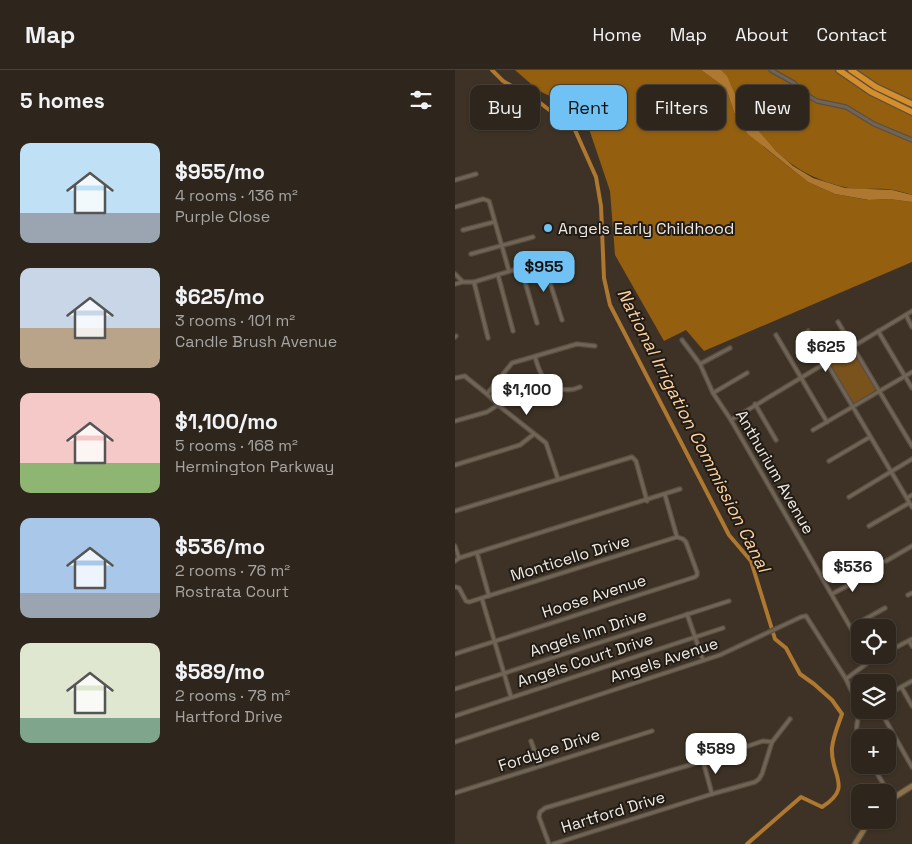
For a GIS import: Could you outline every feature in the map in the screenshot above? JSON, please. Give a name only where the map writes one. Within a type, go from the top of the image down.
[{"type":"highway","points":[[835,70],[847,76]]},
{"type":"highway","points":[[839,70],[871,92],[912,112]]},
{"type":"highway","points":[[851,70],[876,87],[912,104]]},
{"type":"street","points":[[771,70],[817,101],[845,107],[874,124],[912,140]]},
{"type":"street","points":[[455,180],[476,174]]},
{"type":"street","points":[[455,207],[483,198],[487,199],[491,206],[509,271]]},
{"type":"street","points":[[463,230],[494,222]]},
{"type":"street","points":[[471,254],[533,237]]},
{"type":"street","points":[[455,284],[474,282],[543,261],[562,320]]},
{"type":"street","points":[[521,268],[537,323]]},
{"type":"street","points":[[455,274],[463,282]]},
{"type":"street","points":[[497,275],[513,331]]},
{"type":"street","points":[[474,282],[488,338]]},
{"type":"street","points":[[731,420],[912,312]]},
{"type":"street","points":[[906,315],[912,327]]},
{"type":"street","points":[[838,322],[912,446]]},
{"type":"street","points":[[808,331],[912,507]]},
{"type":"street","points":[[878,331],[912,388]]},
{"type":"street","points":[[776,335],[827,422]]},
{"type":"street","name":"Anthurium Avenue","points":[[682,340],[700,364],[713,392],[851,627]]},
{"type":"street","points":[[487,394],[512,363],[577,344],[595,346]]},
{"type":"street","points":[[700,364],[730,348]]},
{"type":"street","points":[[535,357],[544,379],[552,385],[567,390],[580,387]]},
{"type":"street","points":[[813,430],[912,372]]},
{"type":"street","points":[[713,392],[747,373]]},
{"type":"street","points":[[455,378],[465,376],[549,446],[558,479]]},
{"type":"street","points":[[755,404],[776,440]]},
{"type":"street","points":[[455,421],[487,412],[498,405]]},
{"type":"street","points":[[455,465],[520,445],[534,434]]},
{"type":"street","points":[[829,461],[870,437]]},
{"type":"street","points":[[455,511],[632,457],[636,461],[647,501]]},
{"type":"street","points":[[849,497],[912,459]]},
{"type":"street","points":[[455,546],[457,560],[680,490]]},
{"type":"street","points":[[907,498],[912,494]]},
{"type":"street","points":[[665,495],[677,537]]},
{"type":"street","points":[[869,526],[910,502]]},
{"type":"street","name":"Monticello Drive","points":[[456,586],[466,601],[469,602],[677,537]]},
{"type":"street","name":"Hoose Avenue","points":[[455,654],[695,577],[697,572],[686,542],[677,537]]},
{"type":"street","points":[[886,561],[912,546]]},
{"type":"street","points":[[477,553],[489,596]]},
{"type":"street","points":[[832,594],[866,576]]},
{"type":"street","points":[[481,598],[511,697]]},
{"type":"street","name":"Angels Inn Drive","points":[[455,689],[729,601]]},
{"type":"street","points":[[865,619],[885,608]]},
{"type":"street","points":[[687,614],[703,660]]},
{"type":"street","name":"Angels Avenue","points":[[455,742],[721,655],[806,616],[846,679]]},
{"type":"street","name":"Angels Court Drive","points":[[455,716],[723,628]]},
{"type":"street","points":[[896,648],[911,640],[912,646]]},
{"type":"street","points":[[851,690],[846,679],[867,664]]},
{"type":"street","points":[[896,690],[912,682]]},
{"type":"street","points":[[901,688],[912,706]]},
{"type":"street","name":"Hartford Drive","points":[[551,844],[759,780],[772,742],[790,719]]},
{"type":"street","points":[[885,719],[912,767]]},
{"type":"street","name":"Fordyce Drive","points":[[455,793],[651,731]]},
{"type":"street","points":[[531,741],[540,766]]},
{"type":"street","points":[[551,844],[539,817],[540,812],[545,808],[763,741],[772,742]]},
{"type":"street","points":[[703,761],[712,794]]},
{"type":"street","points":[[896,796],[912,786]]},
{"type":"street","points":[[855,844],[864,829]]},
{"type":"shaded area","points":[[515,70],[701,70],[722,85],[637,85],[637,130],[726,130],[726,88],[736,118],[736,130],[748,130],[765,148],[808,182],[835,194],[868,200],[889,199],[912,202],[912,262],[704,351],[686,330],[664,341],[615,255],[610,191],[589,130],[627,130],[627,85],[550,85],[550,96],[540,91],[540,85],[532,85]]},
{"type":"shaded area","points":[[701,70],[721,70],[727,76],[736,97],[736,118],[726,85],[722,85]]},
{"type":"shaded area","points":[[721,70],[912,70],[912,195],[887,189],[856,189],[821,180],[801,170],[769,144],[758,130],[809,130],[809,85],[736,85],[736,97]]},
{"type":"shaded area","points":[[745,130],[758,130],[776,151],[793,166],[813,178],[845,188],[892,190],[912,195],[912,202],[889,199],[869,200],[835,194],[808,182]]},
{"type":"shaded area","points":[[851,346],[876,390],[853,405],[827,361]]},
{"type":"waterway","name":"National Irrigation Commission Canal","points":[[492,70],[503,81],[539,102],[575,130],[596,177],[601,206],[604,278],[610,305],[729,535],[751,561],[775,639],[786,648],[800,674],[832,700],[842,714],[832,748],[832,757],[839,787],[832,800],[822,807],[801,797],[747,844]]},
{"type":"place","name":"Angels Early Childhood","points":[[548,228]]}]
